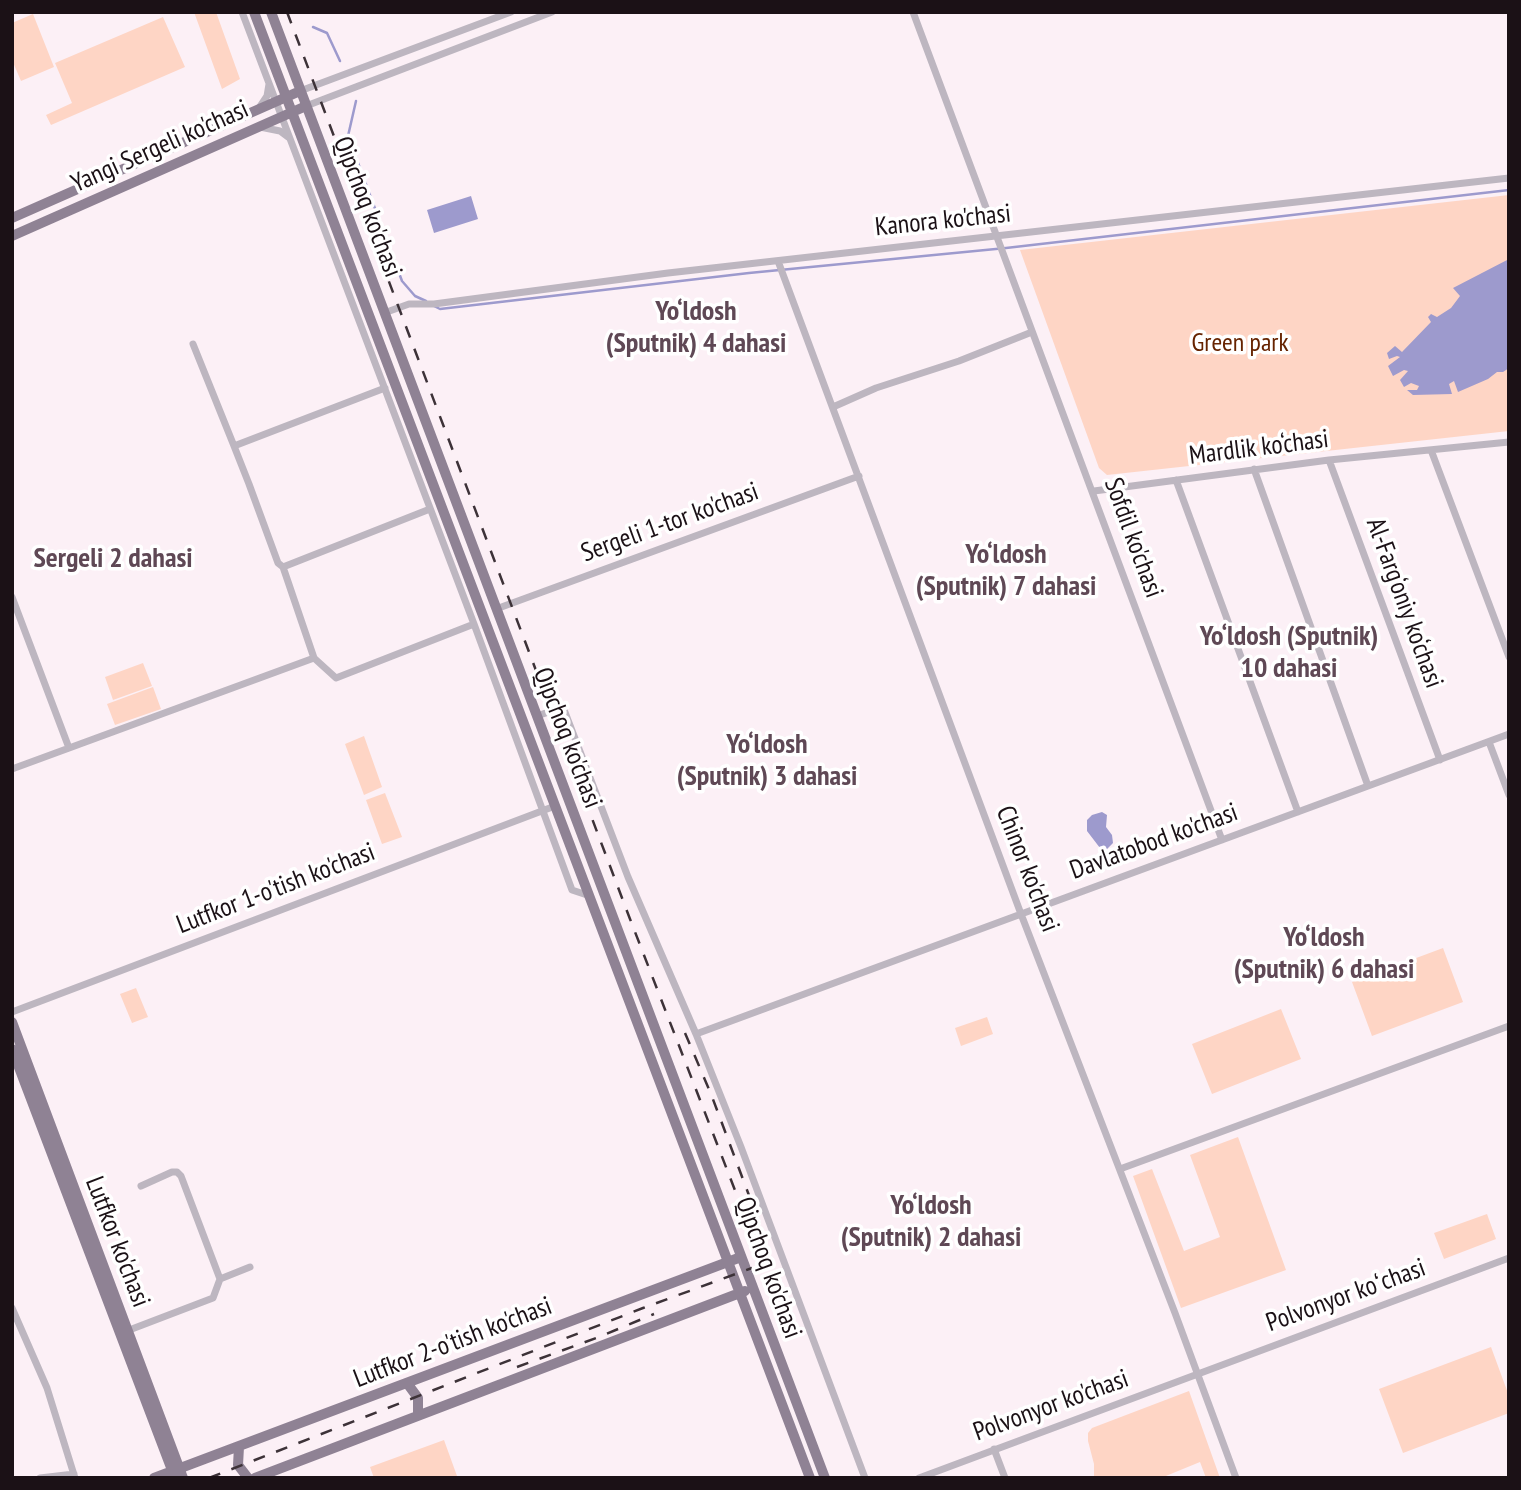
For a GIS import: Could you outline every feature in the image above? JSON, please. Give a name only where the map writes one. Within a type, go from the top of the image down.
[{"type":"main road","name":"Qipchoq ko'chasi","points":[[254,12],[287,114],[359,288],[810,1478]]},
{"type":"main road","name":"Qipchoq ko'chasi","points":[[271,12],[825,1478]]},
{"type":"main road","name":"Yangi Sergeli ko'chasi","points":[[12,218],[300,91]]},
{"type":"main road","points":[[282,100],[306,106]]},
{"type":"main road","name":"Yangi Sergeli ko'chasi","points":[[12,236],[306,106]]},
{"type":"main road","points":[[359,288],[373,283]]},
{"type":"main road","points":[[513,695],[527,690]]},
{"type":"main road","points":[[590,896],[603,891]]},
{"type":"main road","name":"Lutfkor ko'chasi","points":[[12,1022],[124,1332]]},
{"type":"main road","name":"Lutfkor ko'chasi","points":[[12,1049],[178,1474]]},
{"type":"main road","points":[[674,1119],[687,1114]]},
{"type":"main road","name":"Lutfkor 2-o'tish ko'chasi","points":[[154,1478],[178,1474],[239,1447],[741,1257]]},
{"type":"main road","name":"Lutfkor 2-o'tish ko'chasi","points":[[255,1478],[753,1288]]},
{"type":"main road","points":[[407,1383],[418,1398],[418,1415]]},
{"type":"main road","points":[[239,1447],[237,1465],[248,1478]]},
{"type":"street","name":"Qipchoq ko'chasi","points":[[243,12],[270,83],[282,100]]},
{"type":"street","points":[[300,91],[511,12]]},
{"type":"street","points":[[306,106],[552,12]]},
{"type":"street","points":[[914,12],[996,237]]},
{"type":"street","points":[[335,78],[341,93]]},
{"type":"street","points":[[252,113],[264,102],[270,83]]},
{"type":"street","name":"Qipchoq ko'chasi","points":[[287,114],[290,140],[572,890],[590,896]]},
{"type":"street","name":"Qipchoq ko'chasi","points":[[257,127],[280,131],[290,140]]},
{"type":"street","name":"Kanora ko'chasi","points":[[384,313],[409,304],[780,267],[996,237],[1509,178]]},
{"type":"street","name":"Sofdil ko'chasi","points":[[996,237],[1094,491],[1222,840]]},
{"type":"street","name":"Chinor ko'chasi","points":[[780,267],[1021,914],[1236,1478]]},
{"type":"street","points":[[833,407],[876,388],[922,374],[1032,332]]},
{"type":"street","points":[[193,344],[278,562],[283,567],[314,658],[337,678],[474,624]]},
{"type":"street","points":[[234,446],[385,388]]},
{"type":"street","name":"Mardlik ko‘chasi","points":[[1094,491],[1329,460],[1508,444]]},
{"type":"street","points":[[1431,450],[1509,657]]},
{"type":"street","name":"Al-Farg‘oniy ko‘chasi","points":[[1329,460],[1440,760]]},
{"type":"street","points":[[1254,469],[1368,786]]},
{"type":"street","name":"Sergeli 1-tor ko'chasi","points":[[496,609],[859,476]]},
{"type":"street","points":[[1176,480],[1298,812]]},
{"type":"street","points":[[283,567],[430,509]]},
{"type":"street","points":[[12,597],[69,748]]},
{"type":"street","points":[[12,769],[314,658]]},
{"type":"street","points":[[537,716],[564,707],[628,877],[696,1034],[865,1478]]},
{"type":"street","name":"Davlatobod ko'chasi","points":[[696,1034],[1509,734]]},
{"type":"street","points":[[1489,742],[1509,795]]},
{"type":"street","name":"Lutfkor 1-o'tish ko'chasi","points":[[12,1012],[555,806]]},
{"type":"street","points":[[1120,1169],[1509,1026]]},
{"type":"street","points":[[124,1332],[213,1298],[220,1279],[193,1206],[177,1172],[141,1186]]},
{"type":"street","name":"Polvonyor koʻchasi","points":[[1197,1374],[1509,1258]]},
{"type":"street","points":[[220,1279],[250,1268]]},
{"type":"street","points":[[12,1308],[47,1388],[74,1476],[40,1478]]},
{"type":"street","name":"Polvonyor ko'chasi","points":[[919,1478],[1197,1374]]},
{"type":"street","points":[[993,1449],[1005,1478]]},
{"type":"green space","points":[[194,12],[216,12],[240,79],[222,89]]},
{"type":"green space","points":[[33,14],[54,67],[21,81],[12,60],[12,23]]},
{"type":"green space","points":[[163,17],[185,67],[51,125],[46,115],[72,103],[55,63]]},
{"type":"green space","name":"Green park","points":[[1509,195],[1509,431],[1107,475],[1099,468],[1020,250]]},
{"type":"green space","points":[[143,663],[152,686],[113,700],[105,677]]},
{"type":"green space","points":[[153,687],[161,709],[115,725],[107,704]]},
{"type":"green space","points":[[364,736],[382,787],[364,795],[345,744]]},
{"type":"green space","points":[[385,793],[402,837],[382,844],[366,800]]},
{"type":"green space","points":[[1443,948],[1463,1002],[1372,1036],[1352,982]]},
{"type":"green space","points":[[136,988],[148,1017],[132,1023],[120,994]]},
{"type":"green space","points":[[1281,1009],[1301,1059],[1212,1094],[1192,1044]]},
{"type":"green space","points":[[987,1017],[993,1034],[961,1046],[955,1028]]},
{"type":"green space","points":[[1238,1137],[1286,1270],[1181,1308],[1133,1176],[1152,1169],[1184,1251],[1220,1237],[1190,1155]]},
{"type":"green space","points":[[1487,1214],[1496,1239],[1444,1259],[1434,1233]]},
{"type":"green space","points":[[1491,1347],[1509,1396],[1509,1413],[1403,1453],[1379,1389]]},
{"type":"green space","points":[[1189,1391],[1220,1478],[1206,1478],[1200,1462],[1161,1478],[1094,1478],[1094,1464],[1088,1441],[1088,1433],[1092,1428]]},
{"type":"green space","points":[[444,1440],[457,1476],[374,1478],[370,1467]]},
{"type":"shaded area","points":[[471,196],[478,219],[434,233],[427,210]]},
{"type":"shaded area","points":[[1509,259],[1509,368],[1458,392],[1454,381],[1449,384],[1452,394],[1413,395],[1407,390],[1417,390],[1419,386],[1411,383],[1404,387],[1400,380],[1408,371],[1404,370],[1393,376],[1388,366],[1400,357],[1389,359],[1387,353],[1395,346],[1402,352],[1431,322],[1428,317],[1431,314],[1437,317],[1451,308],[1460,296],[1453,288]]},
{"type":"shaded area","points":[[1102,812],[1107,815],[1106,827],[1112,835],[1113,843],[1107,849],[1100,848],[1087,831],[1087,820]]},
{"type":"waterway","points":[[313,27],[327,33],[340,61]]},
{"type":"waterway","points":[[356,101],[348,136],[402,281],[415,296],[426,301]]},
{"type":"waterway","points":[[434,306],[440,309],[749,273],[1006,248],[1509,190]]},
{"type":"railway","points":[[287,12],[755,1242]]},
{"type":"railway","points":[[685,1033],[765,1238]]},
{"type":"railway","points":[[209,1478],[752,1268]]},
{"type":"railway","points":[[517,1367],[654,1314]]},
{"type":"district","name":"Yo‘ldosh (Sputnik) 4 dahasi","points":[[696,328]]},
{"type":"district","name":"Sergeli 2 dahasi","points":[[113,559]]},
{"type":"district","name":"Yo‘ldosh (Sputnik) 7 dahasi","points":[[1006,571]]},
{"type":"district","name":"Yo‘ldosh (Sputnik) 10 dahasi","points":[[1289,653]]},
{"type":"district","name":"Yo‘ldosh (Sputnik) 3 dahasi","points":[[767,761]]},
{"type":"district","name":"Yo‘ldosh (Sputnik) 6 dahasi","points":[[1324,954]]},
{"type":"district","name":"Yo‘ldosh (Sputnik) 2 dahasi","points":[[931,1222]]}]
